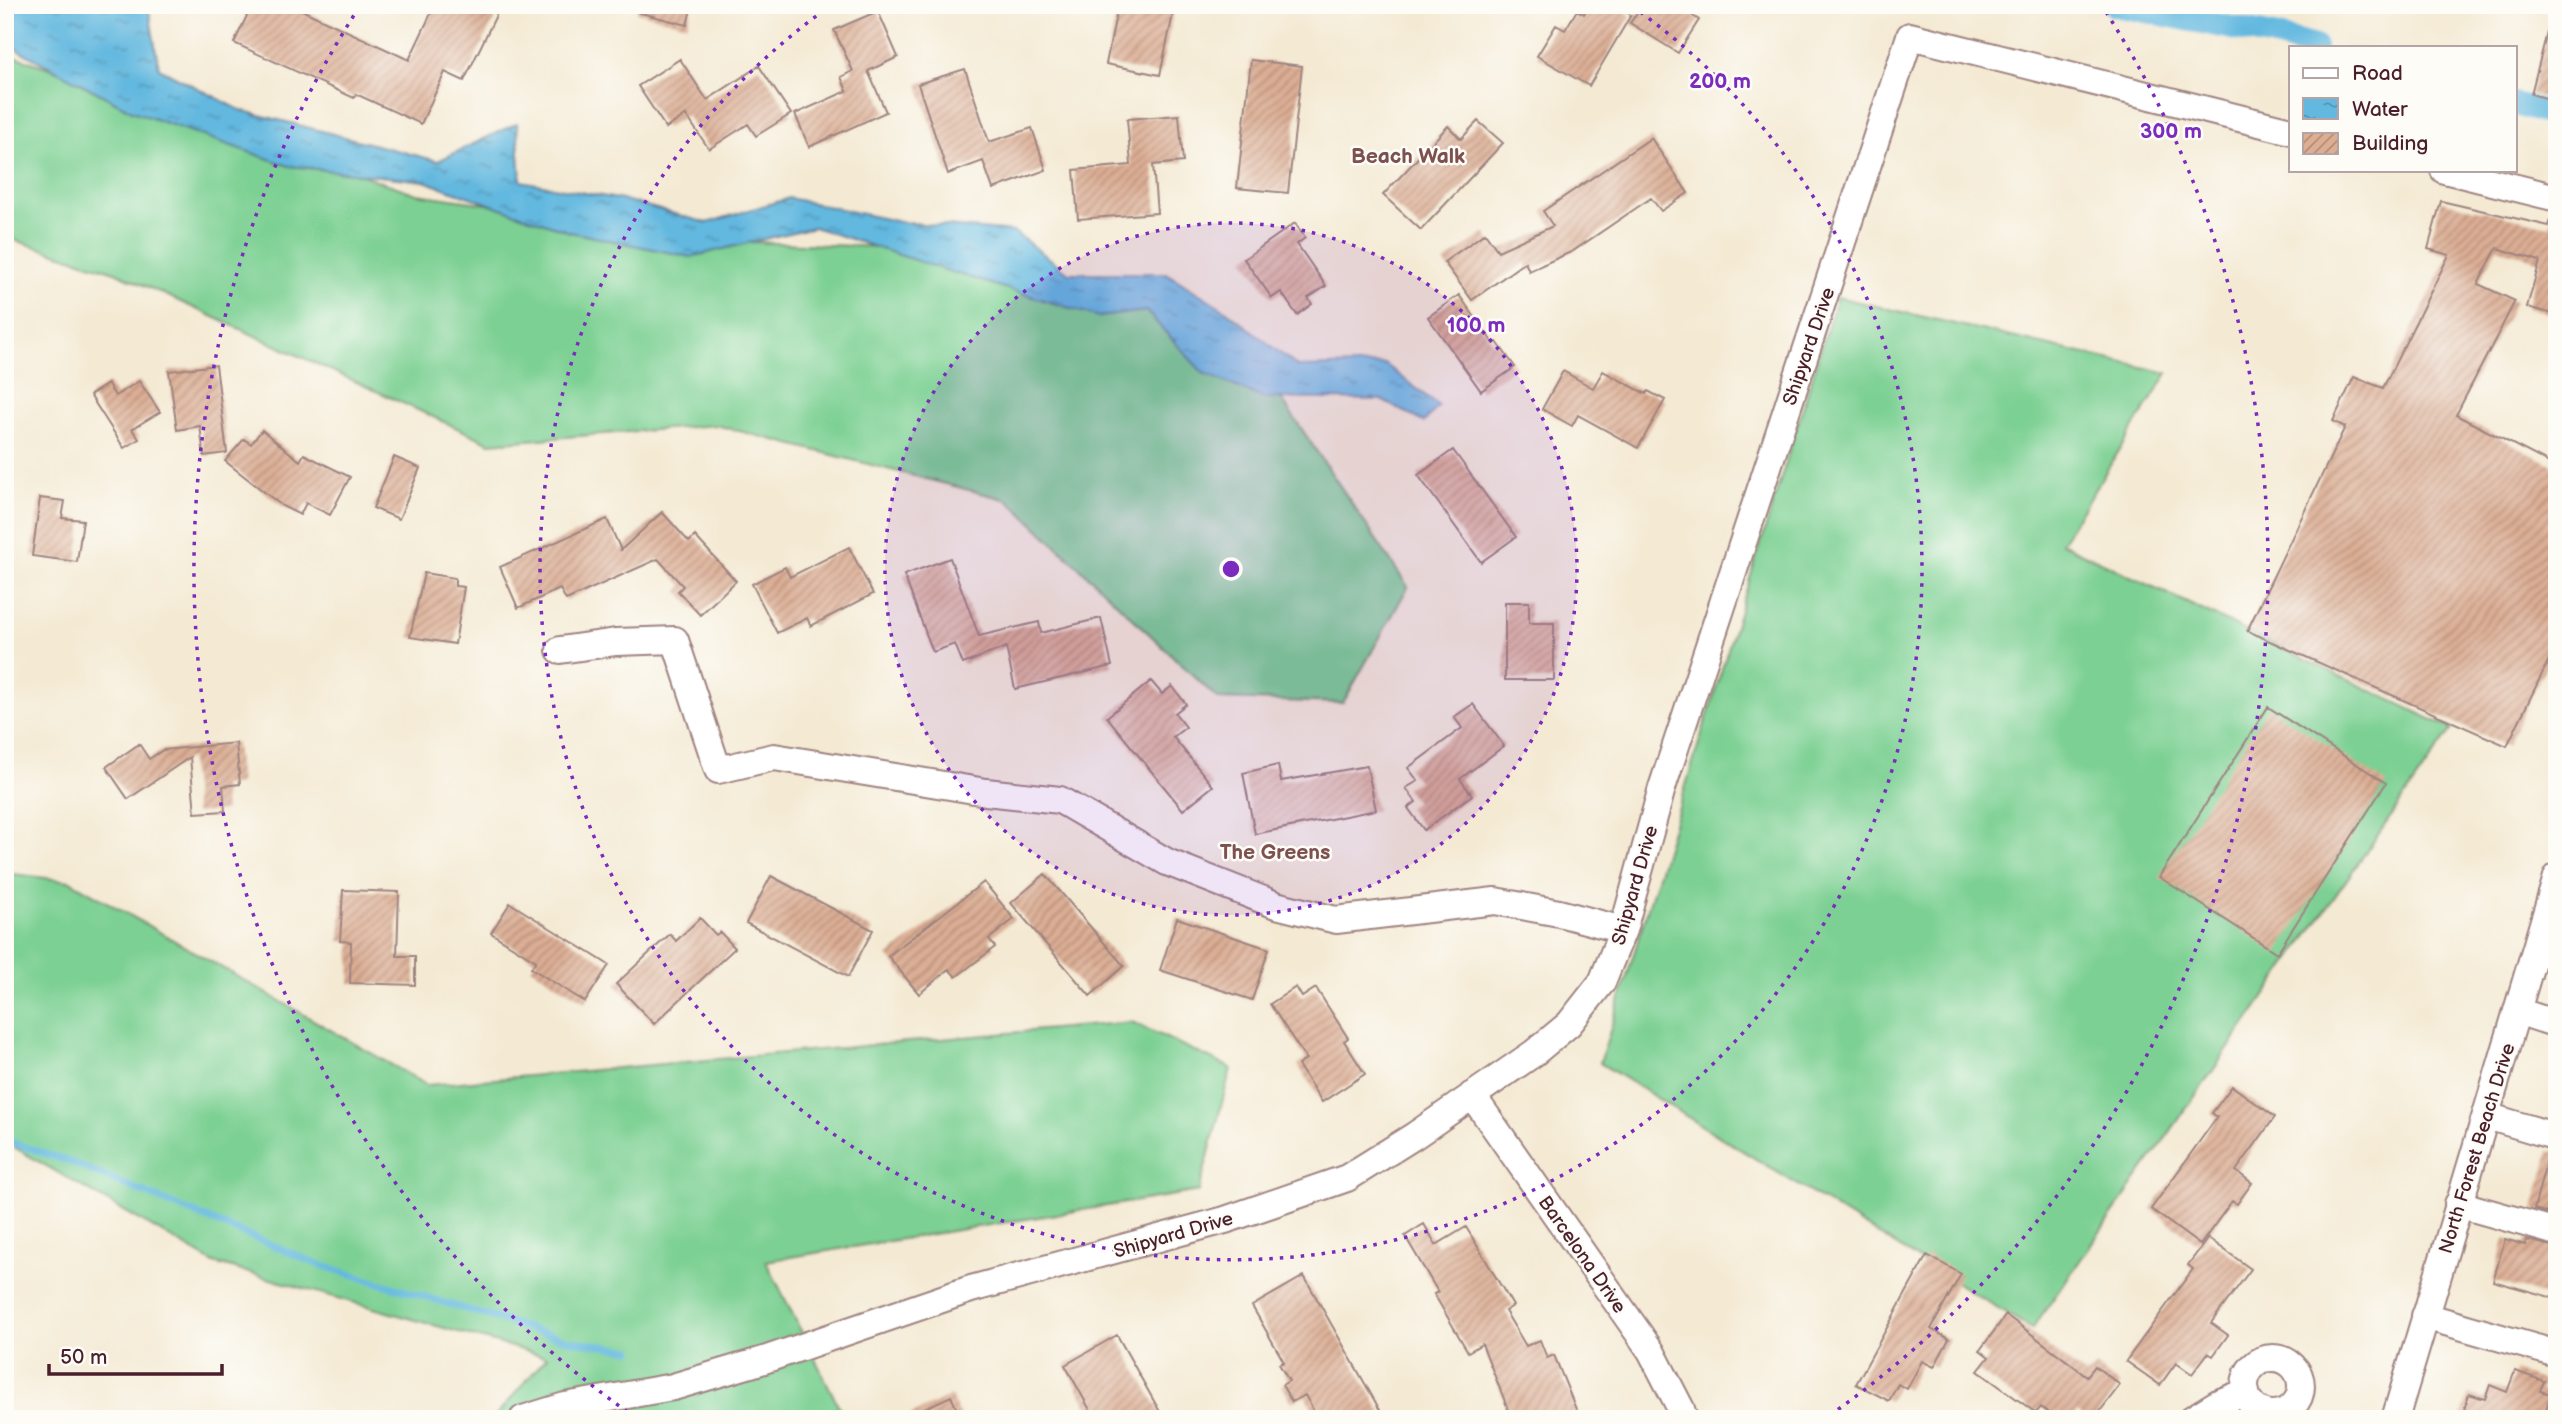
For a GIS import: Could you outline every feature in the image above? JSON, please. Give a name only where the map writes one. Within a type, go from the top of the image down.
[{"type":"street","name":"Shipyard Drive","points":[[523,1419],[566,1412],[673,1387],[764,1360],[971,1289],[1225,1220],[1347,1178],[1414,1136],[1534,1053],[1569,1024],[1602,982],[1623,930],[1662,788],[1910,36],[2289,131]]},
{"type":"street","points":[[2452,172],[2557,198]]},
{"type":"street","points":[[560,650],[616,642],[675,640],[718,770],[774,757],[986,792],[1060,800],[1167,862],[1276,905],[1336,920],[1494,901],[1559,913],[1623,930]]},
{"type":"street","name":"North Forest Beach Drive","points":[[2395,1419],[2557,877]]},
{"type":"street","points":[[2517,1011],[2557,1024]]},
{"type":"street","name":"Barcelona Drive","points":[[1472,1094],[1651,1351],[1684,1419]]},
{"type":"street","points":[[2487,1116],[2557,1137]]},
{"type":"street","points":[[2458,1204],[2557,1232]]},
{"type":"street","points":[[2425,1316],[2557,1354]]},
{"type":"street","points":[[2192,1419],[2218,1403],[2246,1392]]},
{"type":"green space","points":[[5,53],[417,194],[749,242],[909,248],[1239,336],[1408,587],[1343,703],[1218,699],[1008,500],[716,425],[490,443],[115,272],[5,237]]},
{"type":"green space","points":[[1837,297],[2168,373],[2061,543],[2452,729],[2032,1329],[1600,1063]]},
{"type":"green space","points":[[5,873],[70,881],[427,1085],[1132,1022],[1231,1068],[1199,1191],[766,1261],[845,1419],[493,1419],[547,1357],[214,1263],[5,1142]]},
{"type":"water","points":[[16,5],[148,5],[159,68],[240,110],[438,161],[517,123],[521,181],[628,201],[707,223],[789,198],[900,222],[1014,232],[1069,273],[1166,273],[1227,311],[1298,367],[1385,364],[1439,406],[1424,422],[1381,400],[1263,398],[1203,373],[1146,311],[1099,317],[814,227],[691,257],[570,232],[424,181],[289,166],[132,111],[5,43],[5,10]]},
{"type":"building","points":[[252,5],[291,5],[409,60],[435,5],[501,5],[464,81],[445,72],[421,124],[356,94],[354,98],[234,43]]},
{"type":"building","points":[[638,5],[692,5],[687,25],[637,12]]},
{"type":"building","points":[[1118,5],[1175,5],[1160,75],[1106,64]]},
{"type":"building","points":[[1589,5],[1614,5],[1631,15],[1589,86],[1537,56],[1556,25],[1565,30],[1577,10],[1584,14]]},
{"type":"building","points":[[1642,5],[1676,5],[1699,20],[1678,53],[1630,23]]},
{"type":"building","points":[[878,11],[898,57],[868,71],[886,112],[809,147],[795,114],[847,91],[841,77],[853,71],[834,30]]},
{"type":"building","points":[[2550,21],[2557,22],[2557,101],[2531,94]]},
{"type":"building","points":[[680,59],[707,100],[759,66],[791,114],[756,136],[748,124],[709,149],[686,115],[666,128],[638,86]]},
{"type":"building","points":[[1251,60],[1302,66],[1288,193],[1237,188]]},
{"type":"building","points":[[965,69],[989,142],[1032,128],[1046,170],[993,189],[983,161],[948,174],[918,84]]},
{"type":"building","points":[[1179,115],[1183,162],[1153,165],[1157,213],[1078,219],[1074,170],[1131,165],[1127,119]]},
{"type":"building","points":[[1478,121],[1503,143],[1421,230],[1383,195],[1448,126],[1461,139]]},
{"type":"building","points":[[1651,138],[1688,193],[1661,211],[1651,198],[1573,251],[1529,271],[1525,262],[1472,300],[1444,262],[1485,233],[1498,251],[1553,226],[1543,211]]},
{"type":"building","points":[[2441,201],[2549,226],[2551,220],[2557,221],[2557,315],[2527,307],[2540,261],[2497,248],[2478,284],[2515,301],[2456,415],[2557,467],[2557,643],[2507,746],[2247,631],[2345,427],[2333,421],[2354,377],[2383,388],[2449,255],[2428,249]]},
{"type":"building","points":[[1295,223],[1305,238],[1297,244],[1326,286],[1308,298],[1312,304],[1297,315],[1281,292],[1272,298],[1244,259]]},
{"type":"building","points":[[1459,295],[1494,344],[1497,342],[1515,367],[1481,391],[1428,317]]},
{"type":"building","points":[[216,365],[227,453],[204,456],[200,426],[177,430],[169,371]]},
{"type":"building","points":[[1563,371],[1593,388],[1603,371],[1646,394],[1648,391],[1665,400],[1638,448],[1578,415],[1572,426],[1542,409]]},
{"type":"building","points":[[139,381],[160,412],[132,429],[139,439],[124,448],[90,395],[108,384],[115,396]]},
{"type":"building","points":[[262,430],[300,461],[304,454],[350,477],[330,515],[306,503],[300,515],[282,506],[225,461],[244,439],[251,444]]},
{"type":"building","points":[[1453,450],[1516,537],[1481,562],[1418,475]]},
{"type":"building","points":[[394,457],[420,468],[399,519],[373,508]]},
{"type":"building","points":[[40,498],[65,501],[62,518],[83,520],[77,562],[32,556]]},
{"type":"building","points":[[662,512],[689,542],[695,536],[736,581],[700,615],[678,591],[683,586],[658,559],[566,600],[560,589],[518,608],[500,567],[607,519],[621,550]]},
{"type":"building","points":[[849,547],[873,594],[811,626],[807,618],[777,633],[752,584],[785,567],[790,577]]},
{"type":"building","points":[[950,558],[979,636],[1039,622],[1041,633],[1101,618],[1112,666],[1015,689],[1006,647],[963,664],[955,644],[933,652],[904,575]]},
{"type":"building","points":[[424,573],[455,578],[455,586],[464,587],[455,644],[410,637]]},
{"type":"building","points":[[1505,602],[1529,602],[1529,623],[1554,623],[1554,680],[1505,680]]},
{"type":"building","points":[[1151,681],[1162,694],[1172,686],[1186,704],[1175,713],[1186,727],[1173,737],[1213,786],[1183,810],[1107,717]]},
{"type":"building","points":[[1473,704],[1504,746],[1460,779],[1472,795],[1424,830],[1408,808],[1416,802],[1406,788],[1418,781],[1408,768],[1462,728],[1454,717]]},
{"type":"building","points":[[2268,707],[2386,783],[2277,953],[2159,877]]},
{"type":"building","points":[[236,743],[240,784],[223,786],[225,811],[195,813],[190,757],[128,799],[106,767],[139,744],[149,759],[163,750]]},
{"type":"building","points":[[1278,765],[1281,781],[1367,766],[1376,810],[1255,834],[1243,773]]},
{"type":"building","points":[[1045,874],[1124,966],[1090,996],[1011,903]]},
{"type":"building","points":[[771,876],[873,930],[848,977],[746,923]]},
{"type":"building","points":[[984,882],[1014,919],[989,939],[995,947],[956,977],[949,969],[919,994],[888,956]]},
{"type":"building","points":[[343,890],[399,892],[397,956],[415,956],[415,985],[350,983],[351,942],[340,941]]},
{"type":"building","points":[[510,903],[609,965],[585,1002],[531,968],[536,961],[491,933]]},
{"type":"building","points":[[700,918],[716,935],[720,932],[735,948],[654,1024],[616,984],[670,934],[676,941]]},
{"type":"building","points":[[1177,918],[1269,949],[1252,1000],[1160,970]]},
{"type":"building","points":[[1296,987],[1302,997],[1316,988],[1348,1038],[1344,1041],[1365,1074],[1322,1102],[1298,1065],[1306,1059],[1270,1004]]},
{"type":"building","points":[[2232,1086],[2275,1117],[2236,1171],[2252,1183],[2237,1204],[2232,1201],[2200,1245],[2151,1209],[2217,1117],[2212,1113]]},
{"type":"building","points":[[2549,1151],[2557,1152],[2557,1216],[2534,1209]]},
{"type":"building","points":[[1424,1224],[1436,1245],[1466,1227],[1513,1306],[1505,1311],[1526,1346],[1540,1340],[1547,1358],[1554,1355],[1580,1419],[1512,1419],[1482,1344],[1468,1352],[1434,1294],[1438,1292],[1405,1236]]},
{"type":"building","points":[[2208,1238],[2251,1269],[2211,1323],[2228,1335],[2213,1356],[2208,1353],[2192,1374],[2176,1363],[2160,1385],[2126,1361],[2193,1269],[2188,1265]]},
{"type":"building","points":[[2505,1239],[2525,1245],[2526,1240],[2557,1247],[2557,1299],[2493,1281]]},
{"type":"building","points":[[1927,1255],[1961,1274],[1931,1329],[1949,1339],[1934,1367],[1922,1361],[1907,1389],[1898,1384],[1889,1401],[1856,1384]]},
{"type":"building","points":[[1304,1276],[1385,1419],[1318,1419],[1305,1395],[1292,1402],[1282,1385],[1289,1381],[1279,1364],[1284,1362],[1252,1306]]},
{"type":"building","points":[[2006,1315],[2087,1376],[2095,1366],[2120,1385],[2094,1419],[2087,1419],[2077,1412],[2072,1419],[2066,1419],[2056,1412],[2053,1416],[2041,1407],[2036,1413],[1978,1371],[1989,1357],[1980,1350]]},
{"type":"building","points":[[1117,1335],[1164,1419],[1095,1419],[1065,1365]]},
{"type":"building","points":[[2515,1371],[2544,1381],[2540,1391],[2551,1394],[2543,1419],[2461,1419],[2469,1394],[2485,1399],[2490,1385],[2507,1392]]},
{"type":"building","points":[[951,1396],[961,1419],[901,1419]]},
{"type":"waterway","points":[[2115,5],[2279,37],[2311,46]]},
{"type":"waterway","points":[[2516,104],[2557,116]]},
{"type":"waterway","points":[[5,1140],[70,1162],[320,1265],[567,1340],[631,1350]]},
{"type":"waterway","points":[[728,1414],[741,1419]]},
{"type":"district","name":"Beach Walk","points":[[1408,156]]},
{"type":"district","name":"The Greens","points":[[1275,852]]}]
